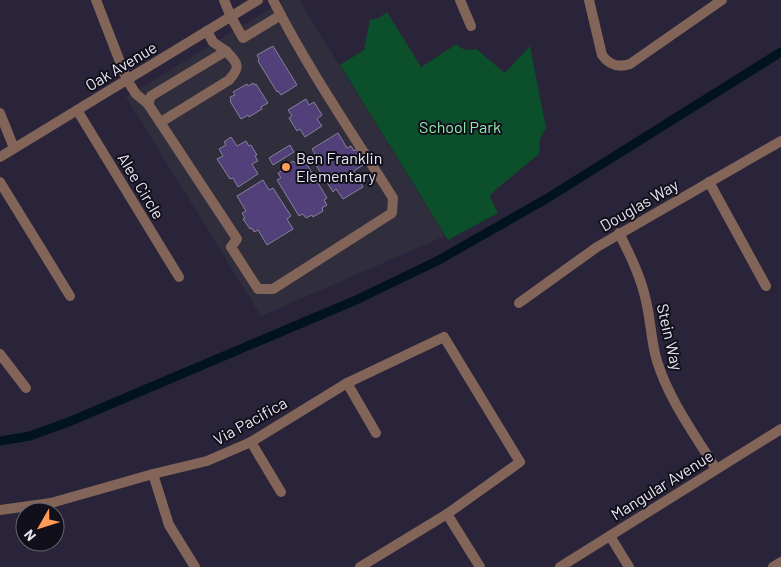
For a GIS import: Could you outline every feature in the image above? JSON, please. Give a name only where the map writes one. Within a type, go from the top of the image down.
[{"type":"street","points":[[96,0],[127,80],[161,122],[238,239],[231,247],[258,289],[273,289],[392,213],[393,198],[316,75],[273,0]]},
{"type":"street","points":[[224,0],[243,38],[280,15]]},
{"type":"street","name":"Oak Avenue","points":[[0,157],[258,0]]},
{"type":"street","points":[[460,0],[471,26]]},
{"type":"street","points":[[589,0],[599,50],[606,61],[618,66],[630,64],[722,0]]},
{"type":"street","points":[[161,122],[229,80],[236,73],[236,62],[226,51],[213,42],[207,31]]},
{"type":"street","points":[[148,104],[152,96],[226,51]]},
{"type":"street","name":"Alee Circle","points":[[77,110],[179,277]]},
{"type":"street","points":[[0,113],[14,148]]},
{"type":"street","name":"Douglas Way","points":[[519,303],[619,233],[781,141]]},
{"type":"street","points":[[0,182],[70,296]]},
{"type":"street","points":[[709,182],[766,286]]},
{"type":"street","name":"Stein Way","points":[[619,233],[635,265],[646,301],[652,337],[663,378],[670,395],[716,469]]},
{"type":"street","name":"Via Pacifica","points":[[0,510],[51,503],[153,474],[206,462],[251,442],[347,383],[444,337],[520,462],[447,514]]},
{"type":"street","points":[[0,354],[26,388]]},
{"type":"street","points":[[347,383],[376,433]]},
{"type":"street","name":"Mangular Avenue","points":[[560,567],[781,430]]},
{"type":"street","points":[[251,442],[281,492]]},
{"type":"street","points":[[153,474],[169,525],[195,567]]},
{"type":"street","points":[[360,567],[447,514],[480,567]]},
{"type":"street","points":[[610,536],[629,567]]},
{"type":"street","points":[[773,567],[781,562]]},
{"type":"shaded area","name":"Ben Franklin Elementary","points":[[284,0],[299,0],[445,236],[261,316],[126,97]]},
{"type":"green space","name":"School Park","points":[[387,12],[421,67],[457,44],[463,49],[476,49],[505,73],[530,46],[546,128],[540,139],[539,154],[493,192],[490,197],[498,213],[448,240],[340,65],[364,50],[370,20],[379,18]]},
{"type":"building","points":[[273,46],[297,85],[281,95],[277,92],[258,61],[257,55]]},
{"type":"building","points":[[253,83],[254,85],[256,84],[268,103],[249,117],[248,115],[241,119],[230,101],[230,97],[235,95],[233,92],[247,84],[248,86]]},
{"type":"building","points":[[306,99],[309,105],[314,102],[322,115],[317,119],[322,126],[305,137],[300,129],[297,131],[289,118],[292,116],[288,110]]},
{"type":"building","points":[[338,133],[347,148],[351,146],[354,151],[356,149],[363,165],[354,171],[363,187],[343,199],[336,189],[333,192],[314,162],[318,159],[312,149]]},
{"type":"building","points":[[231,137],[237,146],[246,141],[249,146],[251,145],[258,161],[252,164],[258,174],[238,187],[233,178],[230,179],[217,159],[223,156],[219,149],[226,145],[224,142]]},
{"type":"building","points":[[290,145],[294,152],[273,165],[269,158]]},
{"type":"building","points":[[293,161],[295,163],[299,161],[302,165],[306,163],[327,198],[324,200],[327,205],[322,208],[323,211],[313,217],[312,215],[306,218],[303,214],[299,216],[277,180],[281,178],[278,173],[283,170],[282,168]]},
{"type":"building","points":[[263,180],[269,190],[273,188],[291,216],[287,219],[293,229],[267,245],[258,230],[254,232],[243,219],[245,218],[242,213],[246,211],[237,196]]},
{"type":"waterway","points":[[0,441],[30,436],[71,421],[356,300],[437,261],[546,199],[781,52]]},
{"type":"place","name":"Ben Franklin Elementary","points":[[286,167]]}]
